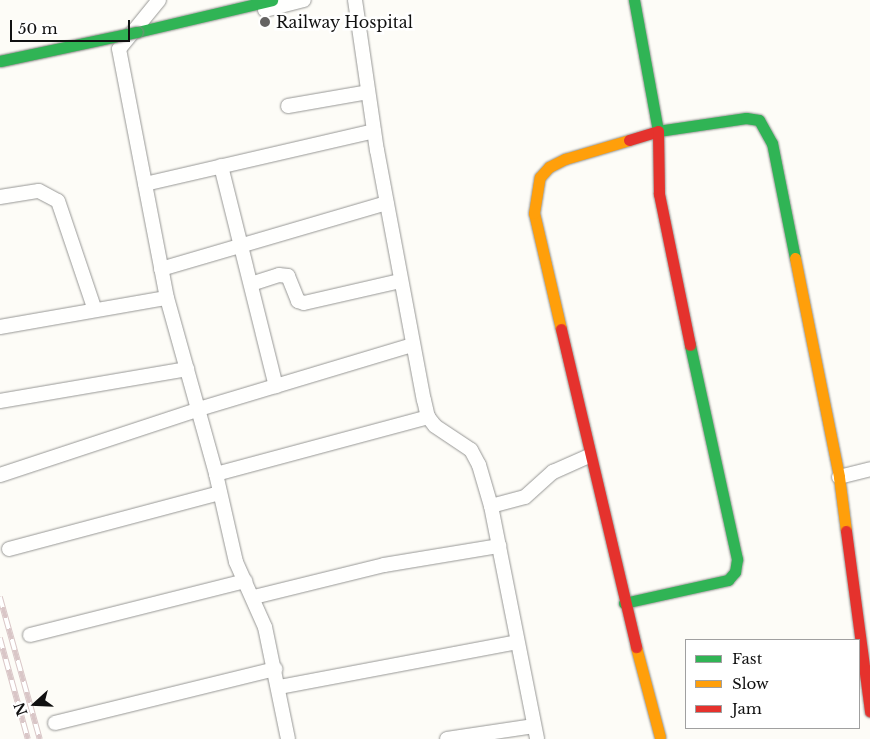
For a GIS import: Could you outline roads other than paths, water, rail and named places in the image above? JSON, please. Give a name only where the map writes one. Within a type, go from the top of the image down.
[{"type":"main road","points":[[0,61],[272,0]]},
{"type":"main road","points":[[624,603],[728,580],[735,572],[737,559],[668,247],[659,194],[658,131],[634,0]]},
{"type":"main road","points":[[660,737],[624,603],[589,456],[534,213],[535,193],[540,177],[549,167],[565,159],[658,131],[746,118],[759,120],[767,130],[839,477],[870,711]]},
{"type":"street","points":[[119,49],[159,0]]},
{"type":"street","points":[[119,49],[304,0]]},
{"type":"street","points":[[355,0],[374,131],[400,281],[428,417],[435,426],[471,450],[480,465],[491,506],[536,733],[447,739]]},
{"type":"street","points":[[119,49],[167,298],[216,474],[236,562],[254,597],[275,669],[288,739]]},
{"type":"street","points":[[288,106],[368,92]]},
{"type":"street","points":[[145,184],[374,131]]},
{"type":"street","points":[[222,166],[276,386]]},
{"type":"street","points":[[0,197],[39,191],[58,202],[94,310]]},
{"type":"street","points":[[161,269],[241,244],[387,203]]},
{"type":"street","points":[[251,284],[278,275],[288,276],[298,301],[304,303],[400,281]]},
{"type":"street","points":[[0,327],[167,298]]},
{"type":"street","points":[[0,475],[199,409],[413,345]]},
{"type":"street","points":[[0,401],[187,370]]},
{"type":"street","points":[[216,474],[428,417]]},
{"type":"street","points":[[491,506],[525,497],[553,472],[589,456]]},
{"type":"street","points":[[839,477],[870,469]]},
{"type":"street","points":[[9,549],[220,494]]},
{"type":"street","points":[[254,597],[384,565],[499,546]]},
{"type":"street","points":[[30,635],[244,580]]},
{"type":"street","points":[[279,687],[517,642]]},
{"type":"street","points":[[55,723],[275,669]]},
{"type":"railway","points":[[0,597],[40,739]]},
{"type":"railway","points":[[0,638],[28,739]]},
{"type":"place","name":"Railway Hospital","points":[[265,22]]}]
